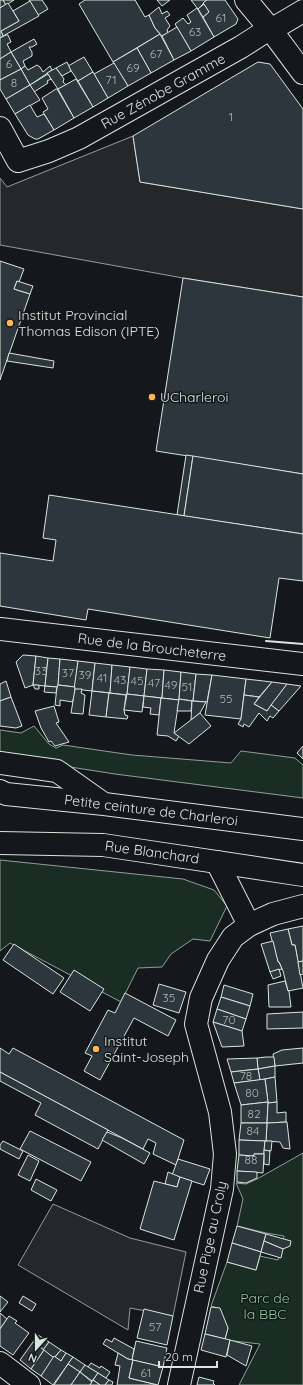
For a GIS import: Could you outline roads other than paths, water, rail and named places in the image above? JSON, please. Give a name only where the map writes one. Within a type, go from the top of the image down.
[{"type":"main road","points":[[246,0],[271,30],[303,73]]},
{"type":"main road","name":"Rue Zénobe Gramme","points":[[0,128],[18,161],[49,151],[78,138],[303,11]]},
{"type":"main road","name":"Rue de la Broucheterre","points":[[0,629],[303,664]]},
{"type":"main road","points":[[0,763],[57,772],[104,804]]},
{"type":"main road","name":"Petite ceinture de Charleroi","points":[[2,793],[104,804],[303,830]]},
{"type":"main road","name":"Rue Blanchard","points":[[0,843],[103,845],[303,875]]},
{"type":"main road","points":[[218,862],[249,925]]},
{"type":"main road","name":"Rue Pige au Croly","points":[[179,1385],[222,1189],[225,1154],[220,1112],[196,1024],[201,998],[218,960],[233,937],[249,925],[273,914],[303,906]]},
{"type":"main road","points":[[0,1363],[29,1385]]},
{"type":"place","name":"Institut Provincial Thomas Edison (IPTE)","points":[[10,323]]},
{"type":"place","name":"UCharleroi","points":[[152,397]]},
{"type":"place","name":"Institut Saint-Joseph","points":[[96,1049]]},
{"type":"park label","name":"Parc de la BBC","points":[[265,1306]]}]
